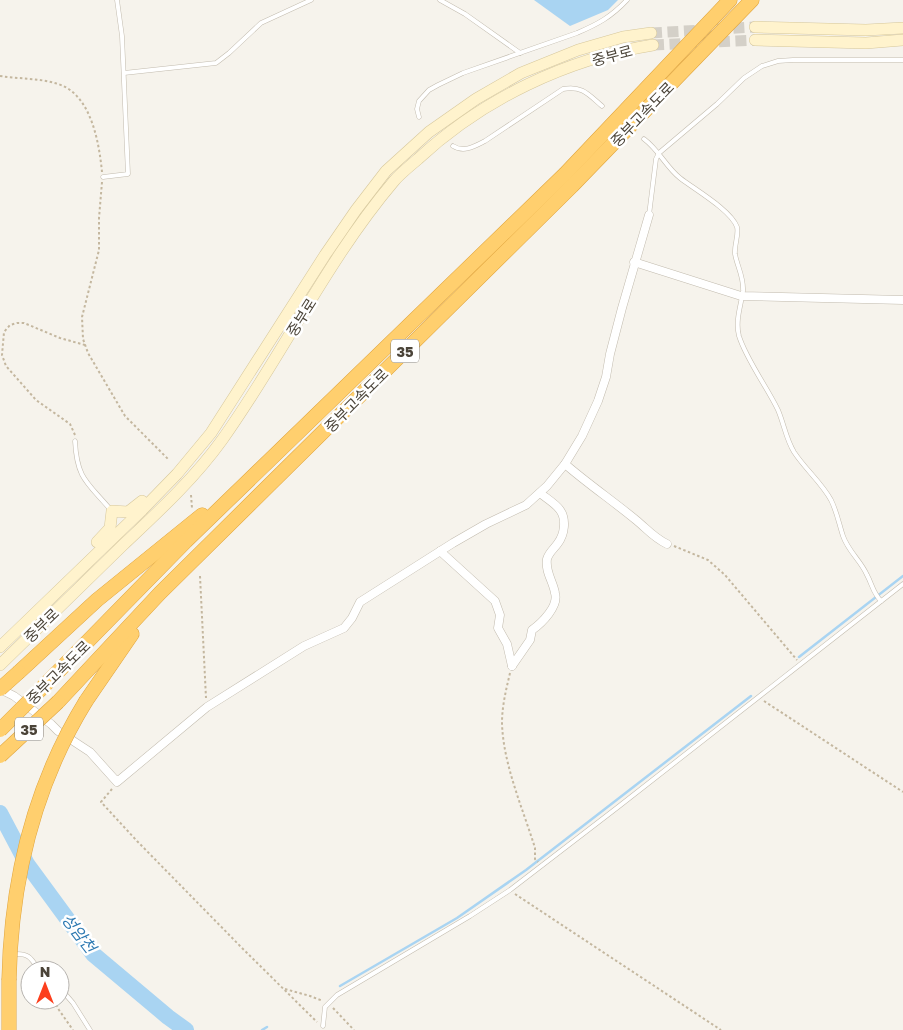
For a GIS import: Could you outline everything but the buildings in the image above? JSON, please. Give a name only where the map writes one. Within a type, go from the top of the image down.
[{"type":"highway","name":"중부고속도로","points":[[0,730],[186,541],[565,174],[730,0]]},
{"type":"highway","name":"중부고속도로","points":[[0,756],[58,702],[172,581],[572,186],[752,0]]},
{"type":"highway","points":[[0,689],[97,600],[269,461]]},
{"type":"highway","points":[[9,1030],[9,980],[13,911],[26,841],[50,768],[86,701],[121,649],[172,581]]},
{"type":"main road","points":[[755,27],[866,30],[903,28]]},
{"type":"main road","name":"중부로","points":[[0,647],[177,474],[211,433],[325,255],[386,171],[429,132],[476,99],[521,73],[578,50],[623,37],[651,33]]},
{"type":"main road","points":[[755,40],[866,43],[903,40]]},
{"type":"main road","name":"중부로","points":[[0,664],[151,519],[221,441],[335,262],[367,217],[396,180],[437,141],[483,109],[526,84],[582,62],[625,50],[653,45]]},
{"type":"main road","points":[[44,604],[70,569],[110,528],[112,511],[128,512],[177,474]]},
{"type":"street","points":[[0,689],[14,696],[58,731],[90,752],[117,782],[207,707],[304,646],[344,628],[352,618],[360,602],[486,524],[526,505],[547,486],[565,464],[582,436],[598,401],[606,377],[610,354],[634,262],[650,215]]},
{"type":"street","points":[[634,262],[741,296],[903,300]]},
{"type":"street","points":[[565,464],[586,483],[637,520],[650,534],[667,544]]},
{"type":"street","points":[[512,666],[530,640],[532,630],[542,623],[556,598],[547,570],[547,560],[563,535],[562,515],[561,511],[540,493]]},
{"type":"street","points":[[440,551],[495,601],[500,616],[498,628],[507,644],[512,666]]},
{"type":"lane","points":[[103,177],[128,174],[121,22],[117,0]]},
{"type":"lane","points":[[124,73],[216,63],[261,23],[310,0]]},
{"type":"lane","points":[[440,0],[465,14],[520,53]]},
{"type":"lane","points":[[419,117],[417,110],[419,101],[429,90],[463,73],[577,33],[608,18],[627,0]]},
{"type":"lane","points":[[650,215],[656,159],[659,153],[717,104],[744,78],[762,66],[778,61],[793,60],[903,60]]},
{"type":"lane","points":[[453,146],[464,149],[485,141],[563,89],[576,87],[586,92],[602,106]]},
{"type":"lane","points":[[644,139],[659,153],[665,163],[680,178],[705,194],[734,221],[738,229],[735,253],[742,276],[738,326],[744,347],[778,410],[786,437],[793,451],[830,498],[838,515],[843,536],[880,600]]},
{"type":"lane","points":[[75,441],[79,469],[84,482],[112,511]]},
{"type":"lane","points":[[323,1026],[325,1007],[337,996],[510,890],[618,808],[880,600],[903,584]]},
{"type":"lane","points":[[3,955],[24,954],[33,960]]},
{"type":"lane","points":[[70,1000],[90,1030]]},
{"type":"path","points":[[0,76],[60,84],[82,102],[94,128],[103,177],[99,218],[99,250],[82,318],[83,339],[98,370],[125,416],[169,460]]},
{"type":"path","points":[[75,441],[74,431],[70,424],[36,400],[6,366],[2,356],[4,332],[10,325],[24,323],[60,338],[85,345]]},
{"type":"path","points":[[191,495],[192,511]]},
{"type":"path","points":[[667,544],[708,560],[725,575],[800,664]]},
{"type":"path","points":[[200,576],[207,707]]},
{"type":"path","points":[[512,666],[503,713],[503,736],[510,770],[535,848],[535,858]]},
{"type":"path","points":[[758,697],[903,792]]},
{"type":"path","points":[[117,782],[101,802],[243,949],[323,1026]]},
{"type":"path","points":[[510,890],[721,1030]]},
{"type":"path","points":[[59,1010],[73,1030]]},
{"type":"water","points":[[534,0],[618,0],[608,10],[570,26]]},
{"type":"waterway","points":[[799,657],[903,576]]},
{"type":"waterway","points":[[340,986],[457,918],[526,870],[751,696]]},
{"type":"waterway","name":"성암천","points":[[0,813],[27,864],[93,954],[186,1030]]},
{"type":"waterway","points":[[262,1030],[267,1027]]},
{"type":"tunnel","points":[[651,33],[755,27]]},
{"type":"tunnel","points":[[653,45],[755,40]]}]
